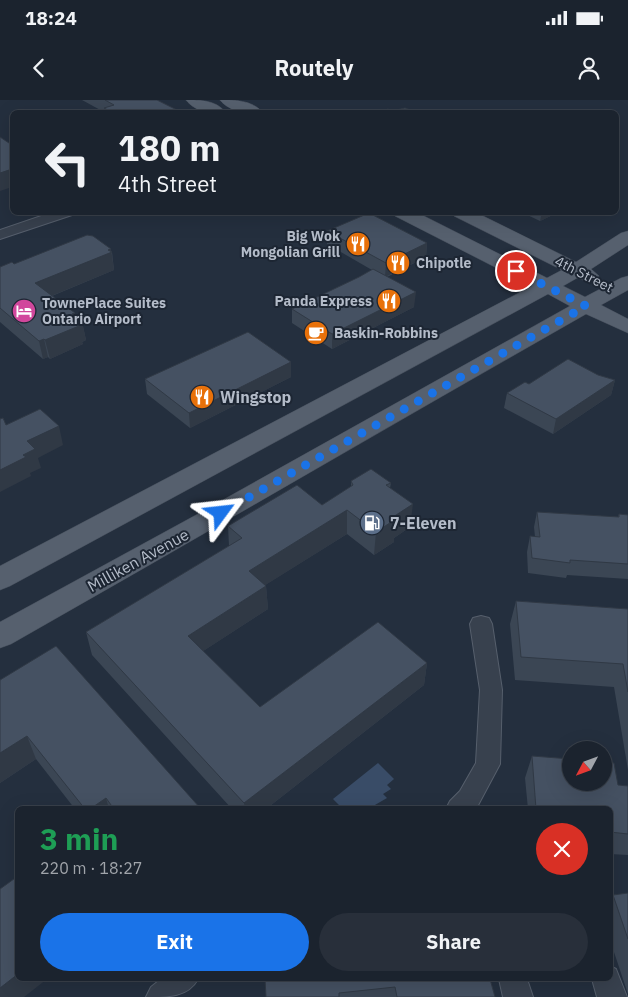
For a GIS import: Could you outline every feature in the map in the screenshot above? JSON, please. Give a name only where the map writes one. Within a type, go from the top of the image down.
[{"type":"main road","points":[[194,100],[213,110]]},
{"type":"main road","points":[[228,100],[250,110]]},
{"type":"main road","name":"4th Street","points":[[407,215],[628,327]]},
{"type":"main road","name":"4th Street","points":[[466,215],[577,270],[623,289]]},
{"type":"main road","points":[[0,579],[548,286],[577,270],[628,237]]},
{"type":"main road","name":"Milliken Avenue","points":[[0,636],[586,306],[623,289]]},
{"type":"street","points":[[0,235],[58,215]]},
{"type":"street","points":[[462,806],[469,798],[488,764],[491,690],[481,624]]},
{"type":"street","points":[[162,997],[182,981]]},
{"type":"street","points":[[514,981],[518,997]]},
{"type":"street","points":[[607,981],[612,997]]},
{"type":"water","points":[[378,763],[394,779],[387,785],[391,789],[383,794],[387,798],[373,806],[340,806],[333,799]]},
{"type":"building","points":[[105,100],[157,100],[177,110],[108,110],[104,108],[114,105]]},
{"type":"building","points":[[0,137],[10,144],[10,170],[0,173]]},
{"type":"building","points":[[364,215],[373,215],[427,243],[386,263],[327,231]]},
{"type":"building","points":[[87,235],[93,236],[111,249],[108,250],[112,252],[35,283],[75,313],[72,314],[82,322],[77,324],[79,326],[39,341],[0,308],[0,267],[12,262],[14,264]]},
{"type":"building","points":[[373,269],[416,292],[332,334],[292,309],[359,277]]},
{"type":"building","points":[[248,332],[291,362],[189,413],[145,379]]},
{"type":"building","points":[[568,359],[598,375],[615,380],[556,419],[507,393],[525,382],[529,384]]},
{"type":"building","points":[[40,409],[59,426],[27,441],[35,449],[23,455],[26,457],[0,470],[0,419],[3,418],[6,425]]},
{"type":"building","points":[[371,469],[391,483],[386,485],[413,504],[393,517],[396,519],[376,532],[347,510],[249,571],[266,586],[188,636],[260,707],[378,622],[427,663],[244,803],[86,632],[242,538],[228,526],[297,485],[322,505],[353,485],[351,481]]},
{"type":"building","points":[[537,512],[619,517],[619,514],[628,515],[628,564],[570,560],[570,563],[532,558],[530,536],[540,537]]},
{"type":"building","points":[[516,601],[628,609],[628,692],[623,664],[521,657]]},
{"type":"building","points":[[56,646],[198,806],[112,806],[106,798],[94,806],[83,806],[27,736],[0,753],[0,680]]},
{"type":"building","points":[[532,756],[562,758],[562,791],[612,791],[612,763],[614,763],[618,785],[628,786],[628,834],[613,832],[613,806],[536,806]]},
{"type":"building","points":[[15,878],[15,976],[0,988],[0,889]]},
{"type":"building","points":[[628,893],[628,939],[613,895]]},
{"type":"building","points":[[265,981],[491,981],[495,997],[397,997],[395,987],[339,993],[339,997],[266,997]]},
{"type":"place","name":"Big Wok Mongolian Grill","points":[[358,244]]},
{"type":"place","name":"Chipotle","points":[[398,263]]},
{"type":"place","name":"Panda Express","points":[[389,301]]},
{"type":"place","name":"TownePlace Suites Ontario Airport","points":[[24,311]]},
{"type":"place","name":"Baskin-Robbins","points":[[316,333]]},
{"type":"place","name":"Wingstop","points":[[202,397]]},
{"type":"place","name":"7-Eleven","points":[[372,523]]},
{"type":"route","points":[[221,513],[401,409],[586,306],[516,271]]}]
